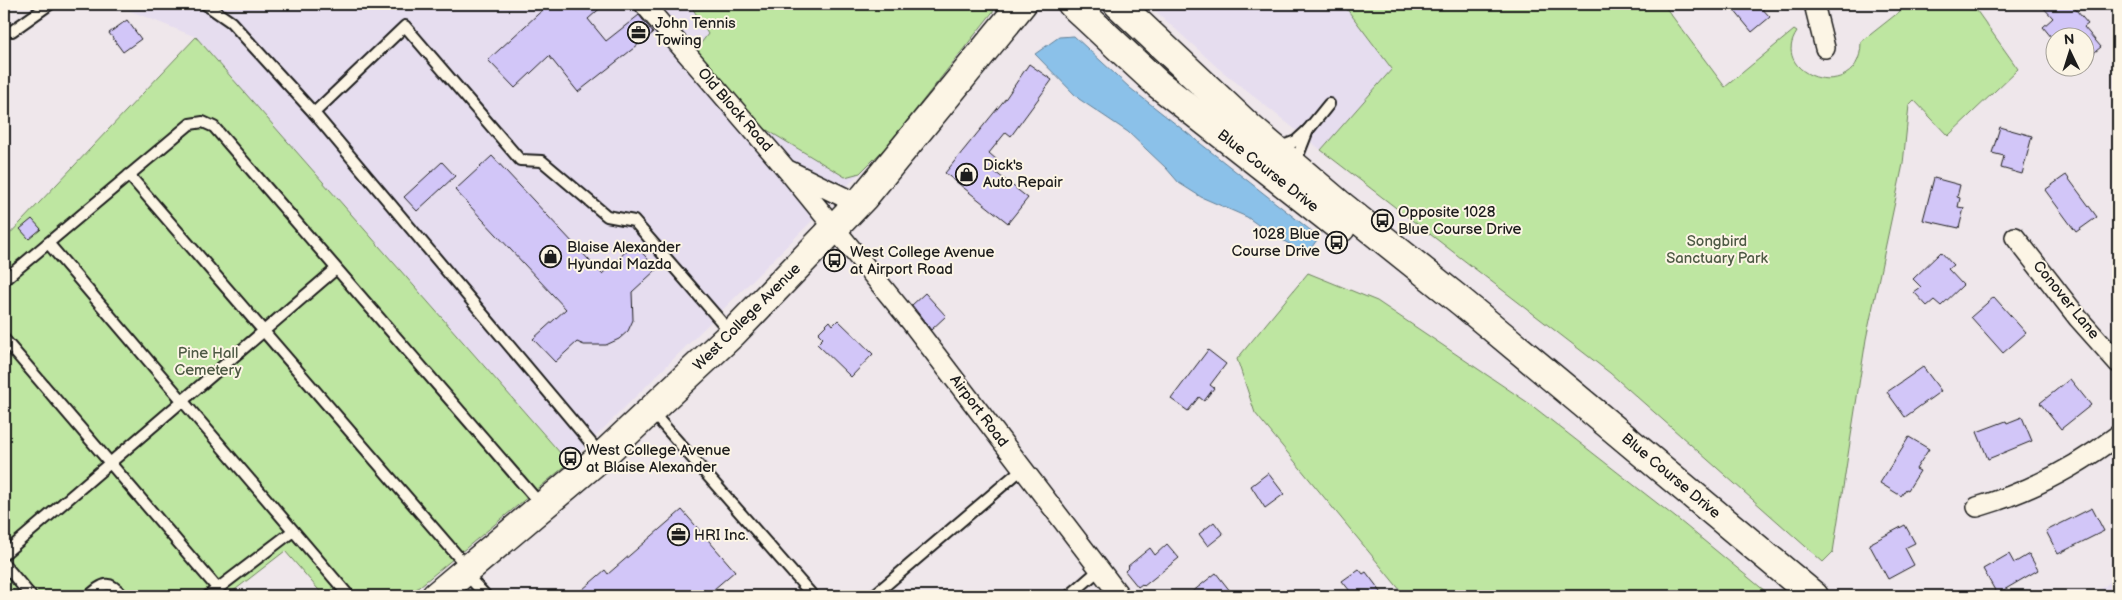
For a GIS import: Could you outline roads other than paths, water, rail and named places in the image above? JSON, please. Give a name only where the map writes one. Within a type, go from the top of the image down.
[{"type":"main road","name":"West College Avenue","points":[[436,596],[602,456],[732,334],[858,204],[1022,4]]},
{"type":"main road","name":"Blue Course Drive","points":[[1072,4],[1158,84],[1296,194],[1359,241],[1527,357]]},
{"type":"main road","name":"Blue Course Drive","points":[[1118,4],[1274,148],[1344,209],[1463,302],[1814,596]]},
{"type":"street","name":"Old Block Road","points":[[644,4],[787,170],[834,229]]},
{"type":"street","points":[[1814,4],[1825,48]]},
{"type":"street","name":"Old Block Road","points":[[787,170],[858,204]]},
{"type":"street","name":"Airport Road","points":[[834,229],[911,322],[1120,596]]},
{"type":"street","name":"Conover Lane","points":[[2015,237],[2078,318],[2118,363]]},
{"type":"street","points":[[1977,507],[2009,498],[2058,476],[2118,436]]},
{"type":"lane","points":[[12,31],[50,4]]},
{"type":"lane","points":[[206,4],[231,22],[314,113],[602,456]]},
{"type":"lane","points":[[314,113],[405,26],[520,160],[542,161],[607,216],[634,221],[732,334]]},
{"type":"lane","points":[[1274,148],[1296,141],[1308,130],[1329,104]]},
{"type":"lane","points":[[4,280],[190,124],[203,122],[214,127],[542,507]]},
{"type":"lane","points":[[1298,169],[1299,153],[1308,130]]},
{"type":"lane","points":[[130,174],[467,571],[486,596]]},
{"type":"lane","points":[[48,243],[350,596]]},
{"type":"lane","points":[[4,554],[336,269]]},
{"type":"lane","points":[[4,339],[218,589]]},
{"type":"lane","points":[[651,411],[813,596]]},
{"type":"lane","points":[[873,596],[1022,469]]},
{"type":"lane","points":[[208,596],[293,531]]},
{"type":"lane","points":[[4,564],[32,596]]},
{"type":"lane","points":[[1069,596],[1099,570]]},
{"type":"lane","points":[[89,596],[100,586],[108,584],[116,588],[123,596]]},
{"type":"water","points":[[1074,36],[1130,88],[1319,237],[1307,254],[1268,232],[1247,217],[1201,197],[1179,183],[1128,132],[1079,99],[1035,54],[1059,37]]},
{"type":"place","name":"John Tennis Towing","points":[[639,32]]},
{"type":"place","name":"Dick's Auto Repair","points":[[967,174]]},
{"type":"place","name":"Opposite 1028 Blue Course Drive","points":[[1382,221]]},
{"type":"place","name":"1028 Blue Course Drive","points":[[1336,243]]},
{"type":"place","name":"Blaise Alexander Hyundai Mazda","points":[[551,256]]},
{"type":"place","name":"West College Avenue at Airport Road","points":[[834,261]]},
{"type":"place","name":"West College Avenue at Blaise Alexander","points":[[570,459]]},
{"type":"place","name":"HRI Inc.","points":[[678,535]]},
{"type":"park label","name":"Songbird Sanctuary Park","points":[[1717,250]]},
{"type":"park label","name":"Pine Hall Cemetery","points":[[208,362]]}]
